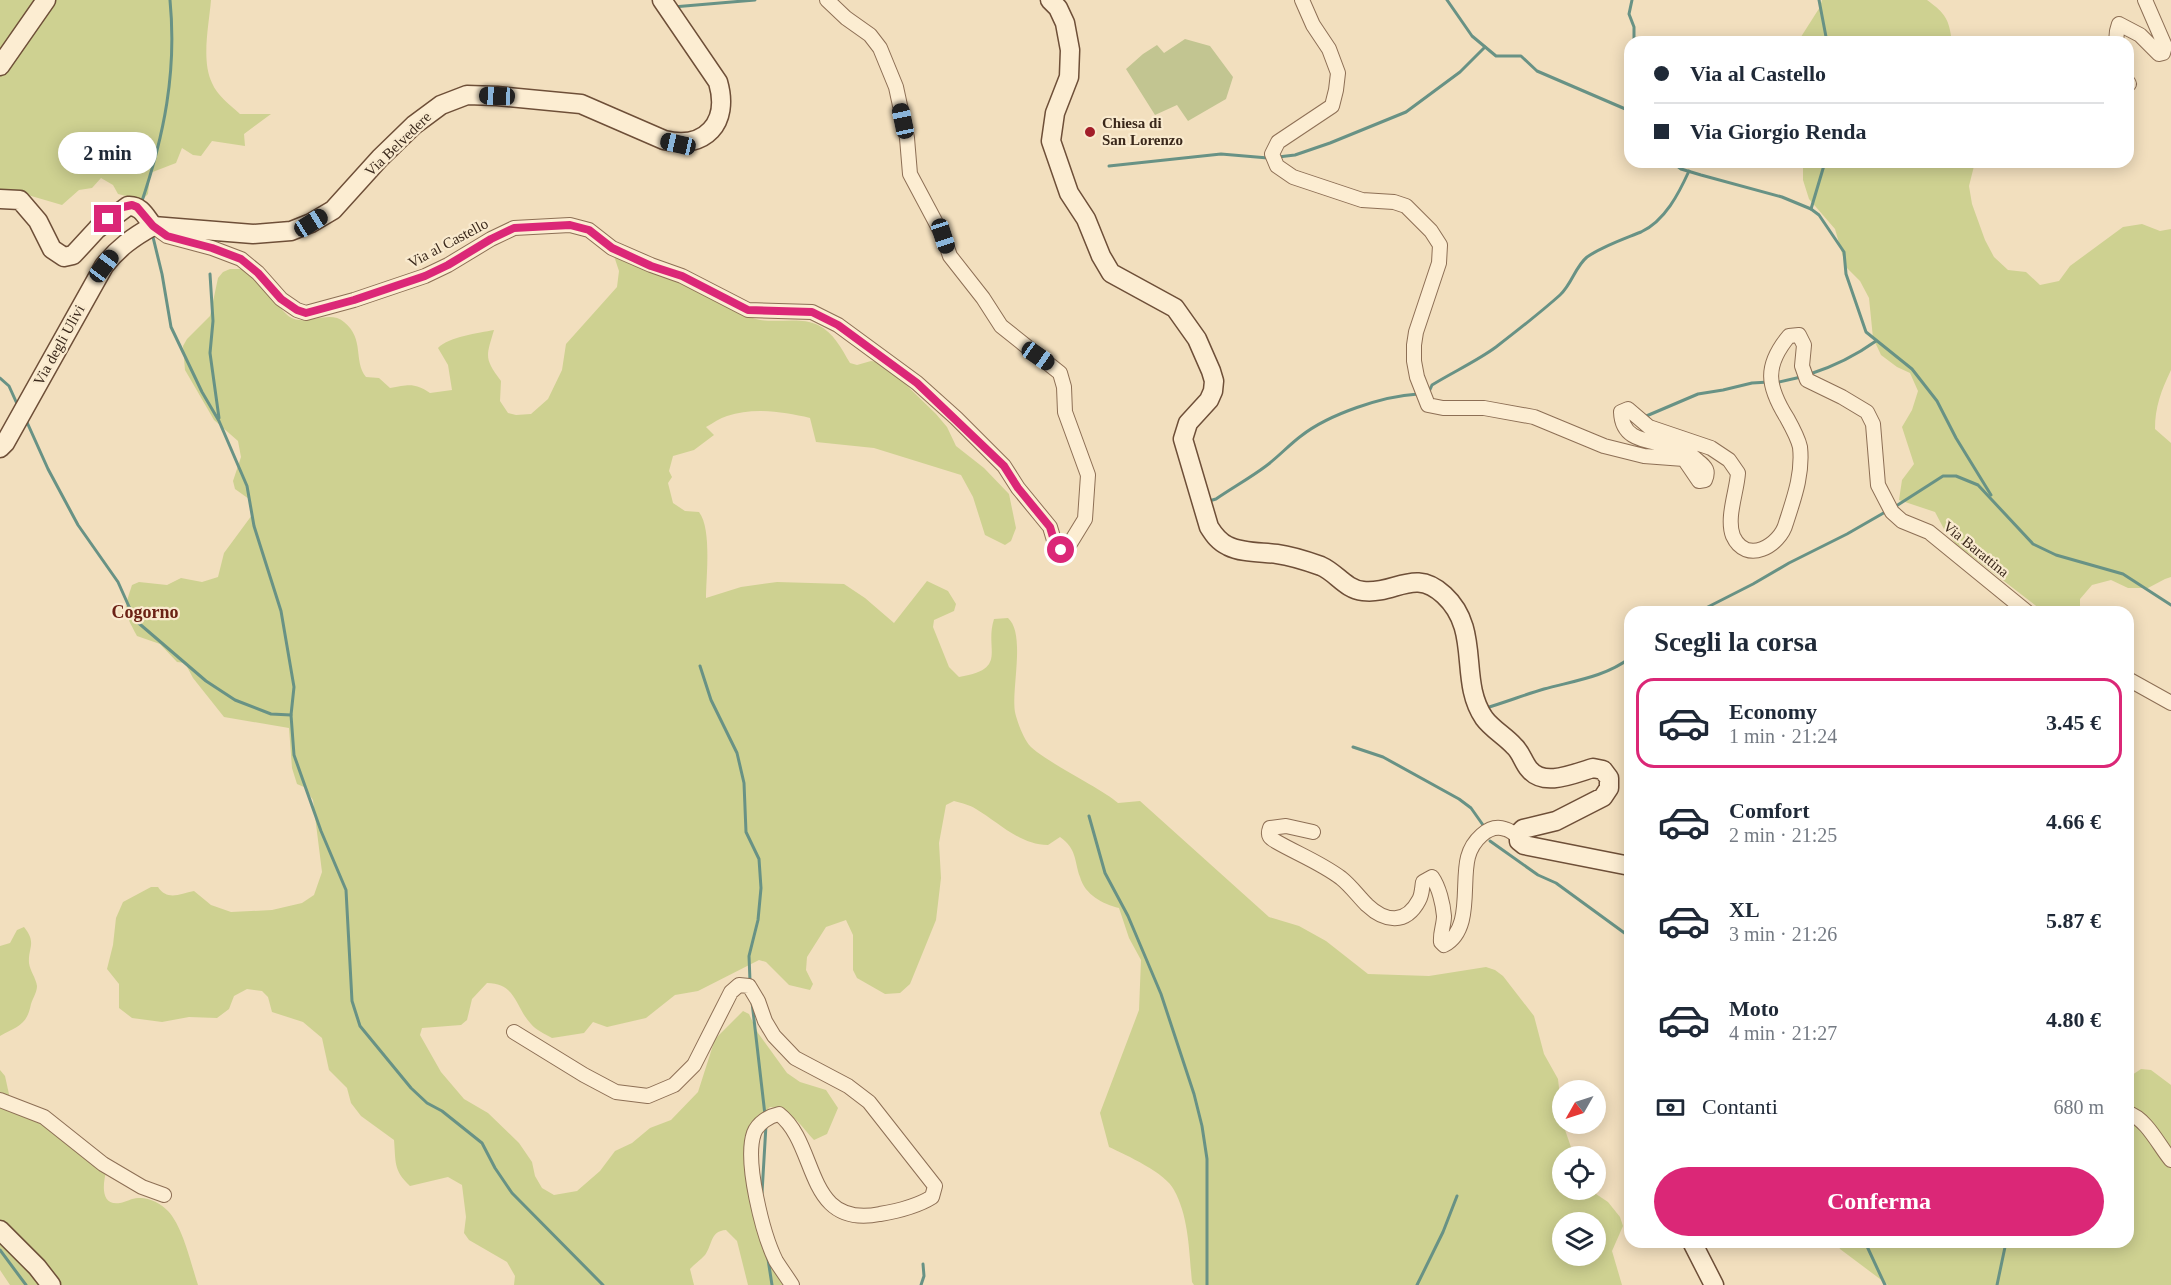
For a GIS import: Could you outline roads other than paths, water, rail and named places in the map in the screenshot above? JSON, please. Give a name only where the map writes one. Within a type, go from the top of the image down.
[{"type":"street","points":[[0,66],[46,0]]},
{"type":"street","name":"Via Belvedere","points":[[153,226],[253,234],[291,231],[311,223],[333,210],[380,158],[414,125],[441,105],[466,95],[581,104],[663,140],[678,144],[693,142],[706,135],[716,124],[722,111],[722,96],[718,82],[662,0]]},
{"type":"street","name":"Via al Castello","points":[[153,226],[167,236],[212,248],[241,259],[258,273],[281,299],[306,313],[354,300],[425,276],[514,228],[570,225],[589,230],[612,248],[651,266],[682,276],[748,310],[812,312],[838,325],[917,383],[956,418],[1004,466],[1018,488],[1050,527],[1056,547],[1065,550],[1085,519],[1088,475],[1065,412],[1064,387],[1060,373],[1001,326],[983,298],[950,256],[943,236],[910,174],[907,138],[896,87],[880,48],[870,35],[846,18],[827,0]]},
{"type":"street","points":[[1050,0],[1058,8],[1065,23],[1070,50],[1069,77],[1055,113],[1051,141],[1069,193],[1086,219],[1101,256],[1111,273],[1175,308],[1197,339],[1206,356],[1214,381],[1209,400],[1188,423],[1183,439],[1209,527],[1227,546],[1240,550],[1280,554],[1308,562],[1328,569],[1354,589],[1366,592],[1412,581],[1422,582],[1441,592],[1465,626],[1473,686],[1484,718],[1515,747],[1528,768],[1533,773],[1544,777],[1560,779],[1598,768],[1606,774],[1610,783],[1607,793],[1603,796],[1556,821],[1523,829],[1518,836]]},
{"type":"street","name":"Via Barattina","points":[[1302,0],[1312,25],[1329,49],[1338,73],[1336,90],[1332,106],[1278,142],[1272,154],[1277,166],[1293,177],[1362,200],[1394,202],[1406,206],[1431,231],[1440,245],[1439,264],[1416,332],[1414,345],[1417,377],[1428,405],[1443,408],[1484,408],[1533,417],[1605,446],[1644,456],[1684,459],[1699,481],[1705,480],[1706,467],[1690,453],[1669,445],[1644,442],[1633,436],[1621,421],[1621,412],[1628,409],[1649,428],[1711,448],[1729,460],[1738,473],[1737,492],[1731,513],[1733,536],[1750,552],[1762,550],[1774,542],[1785,527],[1801,472],[1799,444],[1777,402],[1772,384],[1771,366],[1779,349],[1789,336],[1799,335],[1804,345],[1802,366],[1807,380],[1867,412],[1873,424],[1878,485],[1892,512],[1902,521],[1929,532],[2020,606]]},
{"type":"street","points":[[2117,36],[2120,24],[2140,35],[2159,54],[2163,53],[2165,46],[2145,0]]},
{"type":"street","points":[[0,200],[20,200],[38,221],[52,249],[63,257],[73,255],[97,229],[128,206],[132,205],[141,210],[153,226]]},
{"type":"street","name":"Via degli Ulivi","points":[[0,448],[5,443],[104,266],[116,251],[134,236],[153,226]]},
{"type":"street","points":[[2134,682],[2171,703]]},
{"type":"street","points":[[1313,832],[1286,826],[1270,828],[1268,833],[1270,838],[1276,842],[1325,867],[1343,880],[1368,906],[1383,916],[1398,919],[1406,916],[1420,898],[1423,882],[1432,877],[1436,883],[1442,908],[1443,927],[1440,936],[1444,945],[1450,942],[1459,930],[1465,906],[1468,858],[1474,844],[1492,829],[1504,828],[1518,836],[1519,841],[1524,845],[1624,865]]},
{"type":"street","points":[[514,1032],[616,1092],[648,1096],[674,1085],[694,1065],[730,992],[739,985],[749,986],[774,1036],[795,1058],[848,1086],[869,1102],[935,1186],[932,1197],[915,1206],[866,1217],[851,1215],[837,1209],[826,1198],[818,1186],[795,1132],[786,1119],[779,1114],[769,1116],[754,1132],[755,1195],[762,1223],[776,1260],[792,1285]]},
{"type":"street","points":[[0,1100],[44,1117],[103,1164],[142,1187],[164,1195]]},
{"type":"street","points":[[2134,1115],[2145,1125],[2171,1160]]},
{"type":"street","points":[[0,1230],[37,1267],[51,1285]]},
{"type":"street","points":[[1695,1248],[1714,1285]]},
{"type":"waterway","points":[[141,204],[156,154],[167,104],[172,53],[170,0]]},
{"type":"waterway","points":[[673,7],[755,0]]},
{"type":"waterway","points":[[1447,0],[1472,36],[1496,56],[1521,56],[1537,71],[1624,108]]},
{"type":"waterway","points":[[1632,0],[1629,14],[1634,27],[1634,36]]},
{"type":"waterway","points":[[1819,0],[1826,36]]},
{"type":"waterway","points":[[1278,157],[1295,155],[1330,143],[1406,112],[1460,72],[1485,47]]},
{"type":"waterway","points":[[1109,166],[1221,154],[1268,158]]},
{"type":"waterway","points":[[1680,168],[1782,197],[1811,209],[1819,215],[1844,252],[1846,274],[1866,332],[1912,369],[1937,401],[1956,438],[1991,495]]},
{"type":"waterway","points":[[1811,209],[1823,168]]},
{"type":"waterway","points":[[1428,394],[1432,385],[1489,352],[1552,302],[1568,286],[1587,257],[1650,227],[1664,214],[1676,197],[1689,171]]},
{"type":"waterway","points":[[152,233],[171,327],[202,392],[219,421],[247,486],[254,526],[281,611],[294,687],[291,715],[294,755],[321,831],[346,890],[352,1001],[360,1026],[411,1088],[427,1103],[442,1111],[482,1143],[512,1193],[603,1285]]},
{"type":"waterway","points":[[210,274],[213,321],[210,353],[219,418]]},
{"type":"waterway","points":[[1810,374],[1828,368],[1876,341]]},
{"type":"waterway","points":[[1775,383],[1801,377]]},
{"type":"waterway","points":[[0,378],[9,386],[18,406]]},
{"type":"waterway","points":[[1644,417],[1698,394],[1752,383],[1769,382]]},
{"type":"waterway","points":[[1209,501],[1216,499],[1260,470],[1301,436],[1326,420],[1373,402],[1418,394]]},
{"type":"waterway","points":[[26,420],[48,469],[78,525],[118,582],[135,620],[206,681],[235,700],[271,714],[291,715]]},
{"type":"waterway","points":[[1893,508],[1943,476],[1956,476],[1978,485],[2033,544],[2056,555],[2123,574],[2171,605]]},
{"type":"waterway","points":[[1710,606],[1887,511]]},
{"type":"waterway","points":[[1486,708],[1599,674],[1624,662]]},
{"type":"waterway","points":[[700,666],[711,700],[737,753],[744,783],[746,832],[759,859],[761,888],[758,920],[749,956],[750,981]]},
{"type":"waterway","points":[[1353,747],[1383,757],[1459,799],[1471,808],[1483,825]]},
{"type":"waterway","points":[[1089,816],[1105,873],[1128,916],[1161,994],[1194,1094],[1207,1159],[1207,1285]]},
{"type":"waterway","points":[[1490,841],[1538,875],[1556,883],[1624,933]]},
{"type":"waterway","points":[[752,1002],[765,1115]]},
{"type":"waterway","points":[[762,1193],[766,1125]]},
{"type":"waterway","points":[[1417,1285],[1443,1232],[1457,1196]]},
{"type":"waterway","points":[[1868,1248],[1885,1285]]},
{"type":"waterway","points":[[1997,1285],[2005,1248]]},
{"type":"waterway","points":[[0,1250],[26,1285]]},
{"type":"waterway","points":[[768,1259],[772,1285]]},
{"type":"waterway","points":[[921,1285],[924,1276],[923,1264]]},
{"type":"place","name":"Chiesa di San Lorenzo","points":[[1090,132]]},
{"type":"district","name":"Cogorno","points":[[145,612]]}]
